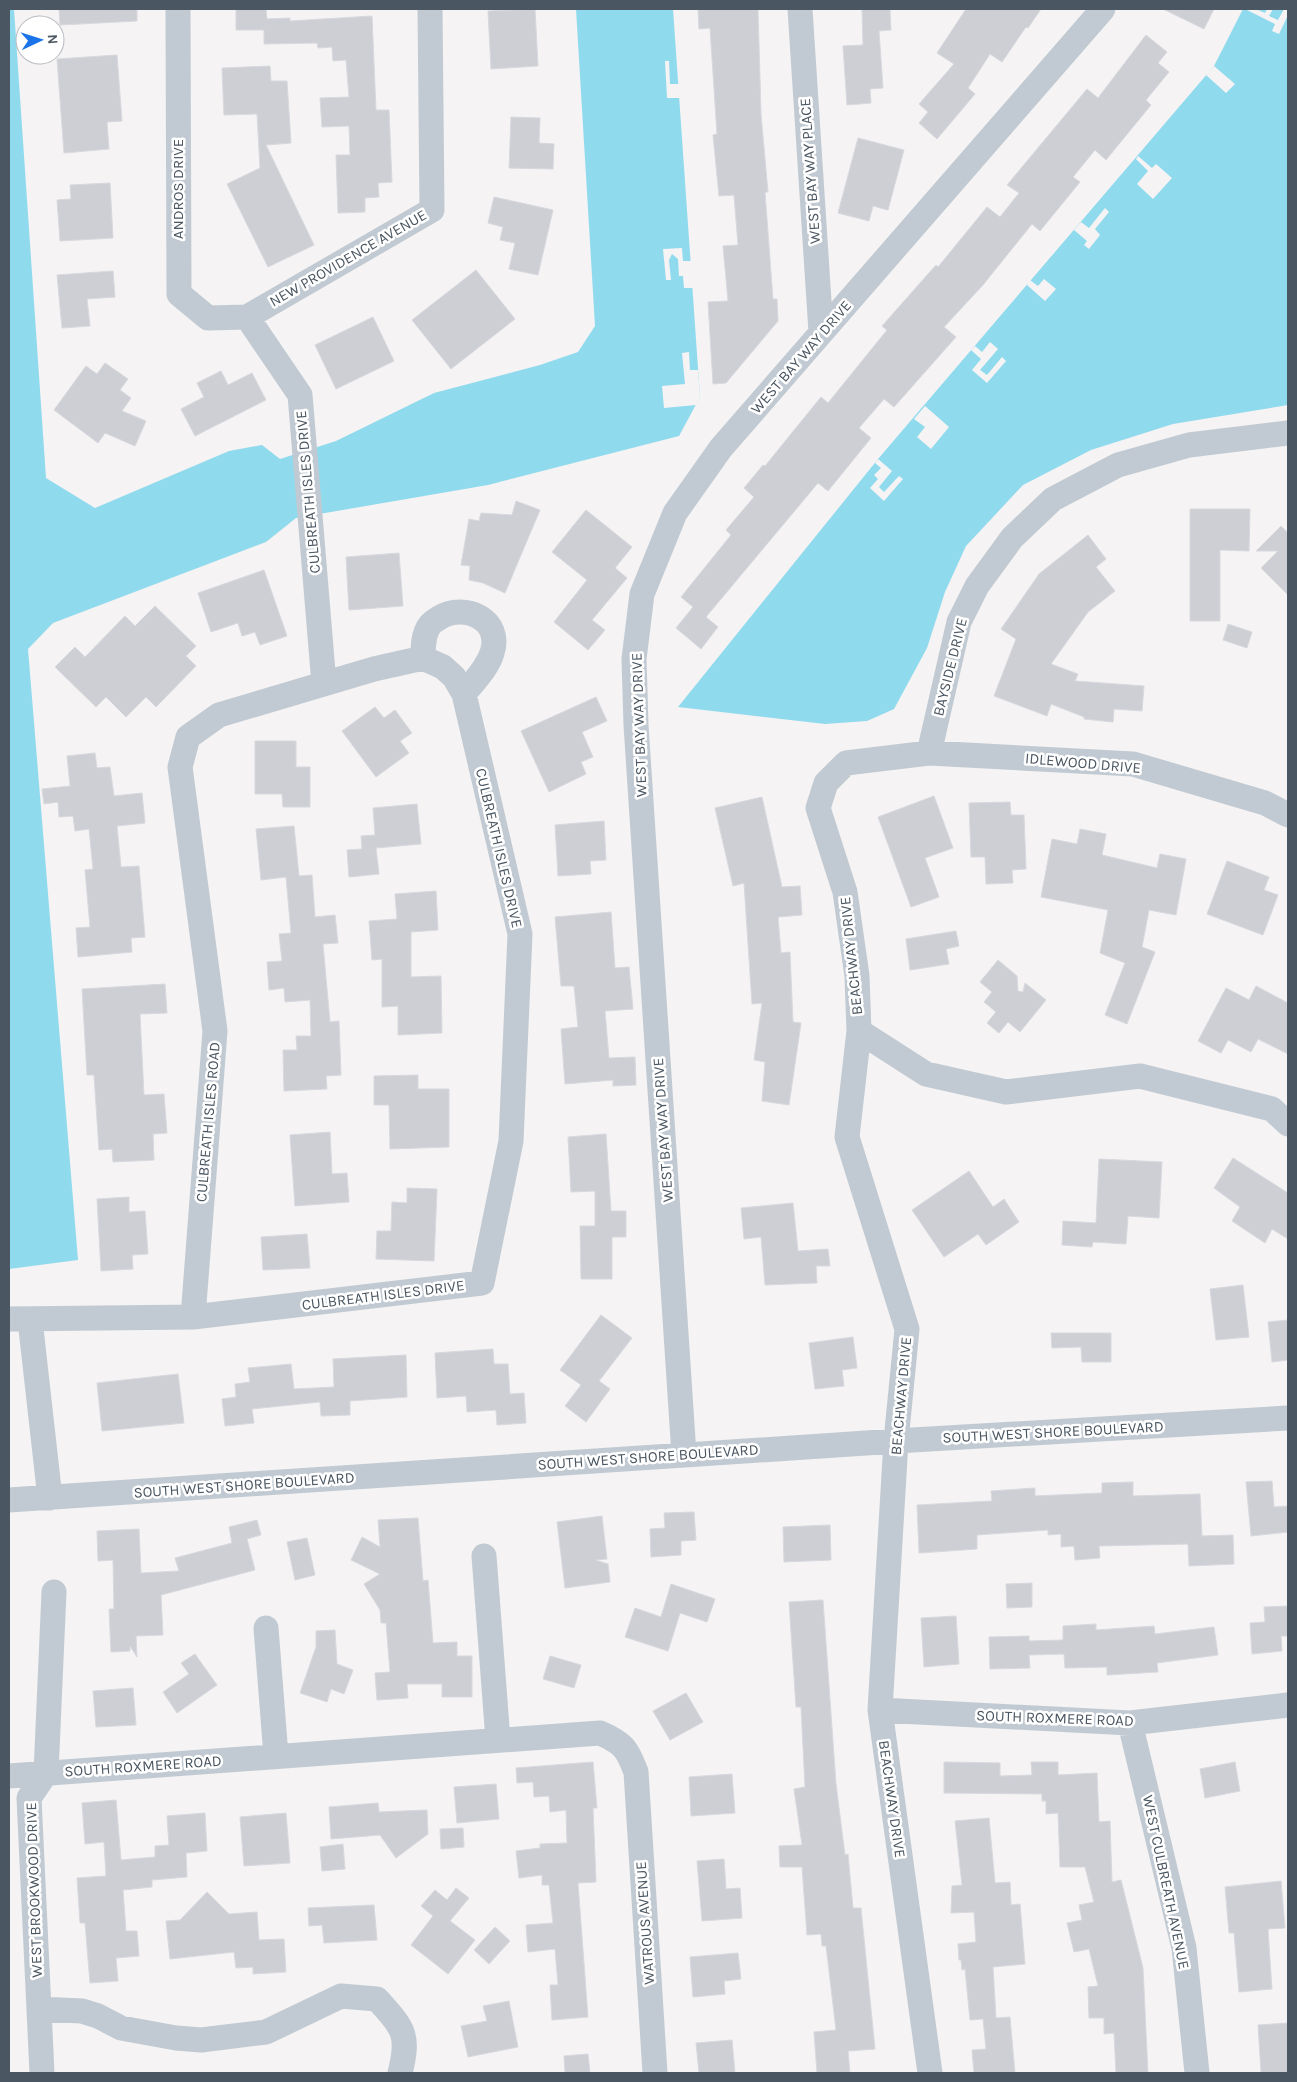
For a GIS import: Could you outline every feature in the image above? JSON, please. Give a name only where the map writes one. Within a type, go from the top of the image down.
[{"type":"street","name":"ANDROS DRIVE","points":[[178,9],[179,294],[208,318],[247,317]]},
{"type":"street","name":"NEW PROVIDENCE AVENUE","points":[[247,317],[432,210],[430,9]]},
{"type":"street","name":"WEST BAY WAY PLACE","points":[[800,9],[821,332]]},
{"type":"street","name":"WEST BAY WAY DRIVE","points":[[684,1455],[636,725],[634,659],[642,594],[675,513],[722,448],[1103,9]]},
{"type":"street","name":"CULBREATH ISLES DRIVE","points":[[247,317],[300,395],[324,684]]},
{"type":"street","name":"BAYSIDE DRIVE","points":[[929,753],[959,622],[977,586],[1012,538],[1053,499],[1118,465],[1189,445],[1288,433]]},
{"type":"street","points":[[324,684],[374,668],[423,658],[423,642],[430,624],[449,612],[466,611],[479,616],[489,626],[493,640],[493,652],[488,663],[464,694]]},
{"type":"street","name":"CULBREATH ISLES DRIVE","points":[[192,1317],[482,1284],[511,1141],[520,934],[464,694],[454,677],[443,666],[423,658]]},
{"type":"street","name":"CULBREATH ISLES ROAD","points":[[192,1317],[215,1031],[180,767],[188,736],[219,716],[324,684]]},
{"type":"street","name":"IDLEWOOD DRIVE","points":[[929,753],[1133,764],[1265,803],[1288,815]]},
{"type":"street","name":"BEACHWAY DRIVE","points":[[929,753],[846,763],[826,783],[818,808],[845,892],[857,976],[859,1031],[847,1138],[907,1329],[896,1441],[880,1710],[930,2073]]},
{"type":"street","points":[[859,1031],[926,1074],[1006,1092],[1140,1076],[1272,1110],[1288,1124]]},
{"type":"street","points":[[50,1498],[20,1320],[192,1317]]},
{"type":"street","name":"SOUTH WEST SHORE BOULEVARD","points":[[9,1500],[896,1441],[1288,1418]]},
{"type":"street","points":[[484,1556],[498,1740]]},
{"type":"street","points":[[46,1773],[54,1592]]},
{"type":"street","points":[[266,1628],[276,1756]]},
{"type":"street","name":"SOUTH ROXMERE ROAD","points":[[880,1710],[1130,1723],[1288,1705]]},
{"type":"street","name":"WEST CULBREATH AVENUE","points":[[1130,1723],[1184,1948],[1197,2073]]},
{"type":"street","name":"SOUTH ROXMERE ROAD","points":[[9,1776],[600,1733],[618,1741],[628,1750],[636,1772]]},
{"type":"street","name":"WATROUS AVENUE","points":[[636,1772],[654,2073]]},
{"type":"street","name":"WEST BROOKWOOD DRIVE","points":[[42,2073],[30,1798],[46,1773]]},
{"type":"street","points":[[38,2009],[82,2011],[98,2016],[121,2028],[176,2038],[201,2040],[266,2032],[341,1996],[377,2000],[398,2023],[404,2040],[406,2048],[400,2073]]},
{"type":"water","points":[[9,9],[14,9],[15,65],[18,65],[46,478],[95,508],[229,451],[262,445],[280,459],[336,441],[434,393],[540,365],[578,352],[595,326],[576,9],[673,9],[700,397],[679,436],[488,485],[296,518],[266,542],[53,623],[28,649],[78,1260],[9,1269]]},
{"type":"water","points":[[1243,9],[1288,9],[1288,405],[1173,424],[1091,450],[1023,485],[966,546],[945,592],[927,648],[894,709],[867,721],[825,724],[678,707],[878,459],[1214,66]]},
{"type":"pier","points":[[1245,9],[1256,9],[1265,13],[1267,9],[1273,9],[1269,16],[1278,20],[1284,9],[1288,9],[1288,15],[1279,34],[1272,31],[1275,24]]},
{"type":"pier","points":[[665,61],[669,61],[670,84],[679,84],[680,98],[667,98]]},
{"type":"pier","points":[[1214,66],[1235,84],[1226,93],[1206,75]]},
{"type":"pier","points":[[1138,156],[1152,168],[1156,164],[1172,178],[1153,199],[1137,184],[1148,171],[1136,159]]},
{"type":"pier","points":[[1105,208],[1109,212],[1095,229],[1100,235],[1089,249],[1084,245],[1087,241],[1074,230],[1081,222],[1089,228]]},
{"type":"pier","points":[[682,248],[683,261],[692,261],[693,288],[684,288],[683,276],[679,276],[678,259],[672,254],[669,260],[671,280],[666,280],[663,249]]},
{"type":"pier","points":[[1044,279],[1056,289],[1045,301],[1027,285],[1030,280],[1038,286]]},
{"type":"pier","points":[[990,342],[998,349],[980,370],[987,375],[1002,357],[1006,361],[987,383],[972,370],[981,359],[971,350],[975,346],[982,352]]},
{"type":"pier","points":[[689,352],[690,370],[698,370],[700,397],[696,405],[664,408],[662,386],[685,384],[682,353]]},
{"type":"pier","points":[[925,406],[949,427],[931,449],[917,437],[925,427],[914,419]]},
{"type":"pier","points":[[878,459],[892,471],[879,487],[884,492],[899,476],[903,479],[884,501],[870,488],[878,479],[874,475],[881,468],[875,463]]},
{"type":"building","points":[[59,9],[137,9],[137,21],[65,25],[65,15],[59,15]]},
{"type":"building","points":[[236,9],[266,9],[267,19],[290,18],[290,21],[372,16],[376,110],[389,110],[392,182],[378,183],[379,197],[365,198],[365,212],[338,213],[336,155],[350,155],[349,126],[322,127],[320,98],[349,97],[346,60],[333,61],[332,47],[318,48],[317,43],[264,44],[264,30],[236,30]]},
{"type":"building","points":[[535,9],[538,66],[491,69],[488,11]]},
{"type":"building","points":[[698,9],[758,9],[761,114],[768,192],[765,192],[773,299],[777,299],[778,321],[726,383],[713,384],[708,302],[728,301],[723,246],[738,245],[734,195],[719,196],[713,135],[717,134],[710,28],[699,29]]},
{"type":"building","points":[[862,9],[890,9],[891,30],[879,31],[883,88],[870,89],[871,103],[847,105],[843,46],[863,45]]},
{"type":"building","points":[[966,9],[1041,9],[1002,62],[990,54],[968,88],[975,94],[937,139],[919,123],[928,112],[919,104],[954,64],[937,53]]},
{"type":"building","points":[[1163,9],[1214,9],[1204,29]]},
{"type":"building","points":[[1146,35],[1167,52],[1158,63],[1169,72],[1146,100],[1151,105],[1106,160],[1095,150],[1073,177],[1080,182],[1040,231],[1032,224],[983,285],[944,327],[956,337],[894,407],[884,399],[859,428],[871,438],[828,491],[818,483],[706,617],[718,627],[701,649],[676,628],[693,607],[681,597],[731,535],[726,530],[754,497],[744,488],[763,465],[765,466],[821,397],[828,403],[887,330],[882,326],[936,265],[938,267],[987,207],[1000,217],[1019,193],[1007,185],[1087,89],[1098,98]]},
{"type":"building","points":[[117,55],[122,121],[107,122],[109,149],[64,153],[57,65],[65,65],[65,58]]},
{"type":"building","points":[[270,66],[271,81],[287,81],[291,143],[266,145],[314,245],[268,267],[227,184],[260,168],[257,114],[224,115],[222,68]]},
{"type":"building","points":[[511,117],[540,118],[539,143],[554,144],[553,169],[509,168]]},
{"type":"building","points":[[858,138],[904,150],[888,210],[873,206],[869,221],[838,213]]},
{"type":"building","points":[[110,183],[113,238],[60,241],[57,200],[71,199],[70,185]]},
{"type":"building","points":[[494,197],[553,210],[538,275],[509,269],[515,243],[500,240],[503,227],[488,223]]},
{"type":"building","points":[[476,270],[515,319],[451,369],[412,320]]},
{"type":"building","points":[[113,271],[115,297],[87,299],[90,326],[62,328],[57,275]]},
{"type":"building","points":[[373,317],[394,361],[336,389],[315,345]]},
{"type":"building","points":[[105,363],[128,379],[120,390],[131,398],[122,411],[146,421],[135,446],[105,433],[98,443],[54,410],[86,366],[97,374]]},
{"type":"building","points":[[221,371],[228,385],[252,373],[266,400],[195,436],[181,409],[204,397],[197,383]]},
{"type":"building","points":[[516,501],[540,510],[505,593],[483,583],[469,580],[470,566],[461,565],[469,519],[479,521],[481,513],[512,515]]},
{"type":"building","points":[[1190,509],[1250,509],[1249,551],[1220,550],[1220,621],[1190,621]]},
{"type":"building","points":[[586,510],[632,547],[615,568],[627,578],[592,620],[605,630],[588,650],[554,622],[587,580],[552,552]]},
{"type":"building","points":[[1281,526],[1288,533],[1288,595],[1261,568],[1278,551],[1256,551]]},
{"type":"building","points":[[1088,535],[1106,559],[1096,567],[1115,591],[1088,612],[1051,664],[1078,674],[1075,681],[1144,686],[1142,711],[1114,709],[1113,722],[1084,719],[1084,717],[1051,704],[1047,716],[994,696],[1016,639],[1001,629],[1039,574]]},
{"type":"building","points":[[399,553],[403,606],[349,610],[346,557]]},
{"type":"building","points":[[264,570],[287,636],[260,645],[255,632],[242,636],[238,623],[211,632],[198,593]]},
{"type":"building","points":[[155,606],[196,646],[186,656],[196,666],[156,707],[146,697],[126,717],[106,697],[96,707],[55,667],[75,647],[85,657],[125,616],[135,626]]},
{"type":"building","points":[[1228,624],[1252,632],[1247,648],[1223,640]]},
{"type":"building","points":[[596,697],[607,721],[582,732],[593,757],[581,762],[586,774],[549,792],[521,731]]},
{"type":"building","points":[[375,707],[384,718],[395,710],[412,733],[400,741],[409,753],[376,777],[342,731]]},
{"type":"building","points":[[255,741],[296,741],[296,767],[310,767],[310,807],[283,807],[282,794],[255,794]]},
{"type":"building","points":[[95,753],[97,768],[110,767],[114,796],[142,793],[145,823],[117,826],[121,867],[139,866],[145,937],[131,938],[132,952],[78,957],[76,928],[90,927],[85,870],[93,869],[89,829],[75,831],[73,816],[59,817],[58,802],[44,804],[42,789],[70,786],[67,756]]},
{"type":"building","points":[[934,796],[953,848],[925,858],[939,897],[911,907],[878,817]]},
{"type":"building","points":[[762,797],[782,887],[800,886],[802,915],[778,917],[781,953],[790,952],[793,1022],[801,1023],[789,1105],[762,1101],[765,1062],[754,1060],[762,1003],[752,1004],[744,883],[733,886],[715,808]]},
{"type":"building","points":[[1010,802],[1011,815],[1024,815],[1026,869],[1012,870],[1013,883],[986,884],[985,857],[971,857],[969,803]]},
{"type":"building","points":[[417,804],[421,844],[376,848],[379,874],[349,877],[347,850],[362,849],[361,836],[375,835],[373,808]]},
{"type":"building","points":[[604,821],[606,860],[590,861],[591,874],[558,876],[555,825]]},
{"type":"building","points":[[294,826],[299,876],[312,875],[315,917],[335,915],[338,943],[323,944],[330,1022],[339,1021],[341,1075],[326,1076],[327,1089],[284,1091],[283,1050],[297,1050],[296,1036],[311,1036],[310,1000],[285,1002],[284,988],[269,990],[267,962],[282,961],[279,934],[291,933],[286,877],[261,880],[256,829]]},
{"type":"building","points":[[1080,829],[1106,834],[1102,855],[1157,868],[1160,854],[1186,859],[1176,915],[1149,910],[1142,947],[1155,952],[1127,1024],[1105,1015],[1125,963],[1100,953],[1108,910],[1041,897],[1052,839],[1077,844]]},
{"type":"building","points":[[1227,861],[1269,877],[1264,890],[1278,895],[1263,935],[1207,914]]},
{"type":"building","points":[[436,891],[438,930],[411,932],[411,977],[441,976],[442,1033],[398,1035],[398,1006],[382,1007],[382,959],[372,960],[369,921],[397,919],[395,894]]},
{"type":"building","points":[[611,912],[615,968],[629,967],[633,1009],[605,1011],[609,1058],[635,1057],[636,1085],[613,1086],[613,1080],[565,1084],[561,1029],[578,1027],[574,986],[561,986],[555,917]]},
{"type":"building","points":[[956,931],[959,946],[946,949],[949,964],[910,970],[906,939]]},
{"type":"building","points":[[998,960],[1017,976],[1018,991],[1023,992],[1025,983],[1046,1000],[1020,1032],[1008,1022],[999,1033],[987,1023],[996,1012],[984,1002],[992,992],[980,982]]},
{"type":"building","points":[[165,984],[167,1013],[140,1014],[144,1095],[164,1094],[167,1133],[153,1134],[154,1160],[113,1162],[112,1149],[99,1150],[94,1075],[87,1075],[82,989]]},
{"type":"building","points":[[1256,986],[1288,1003],[1288,1054],[1258,1039],[1251,1052],[1228,1040],[1221,1053],[1198,1041],[1226,988],[1249,1000]]},
{"type":"building","points":[[418,1075],[418,1089],[449,1089],[449,1147],[390,1149],[389,1105],[374,1105],[374,1076]]},
{"type":"building","points":[[330,1132],[332,1174],[347,1173],[349,1202],[295,1206],[290,1135]]},
{"type":"building","points":[[606,1134],[611,1211],[626,1211],[626,1237],[612,1237],[612,1279],[581,1279],[580,1226],[595,1226],[595,1191],[571,1192],[568,1137]]},
{"type":"building","points":[[1233,1158],[1288,1193],[1288,1239],[1272,1229],[1265,1243],[1232,1221],[1240,1207],[1214,1188]]},
{"type":"building","points":[[1099,1159],[1162,1162],[1159,1218],[1128,1216],[1126,1244],[1093,1242],[1092,1247],[1062,1245],[1063,1221],[1096,1223]]},
{"type":"building","points":[[969,1171],[993,1207],[1004,1199],[1019,1222],[986,1245],[978,1234],[944,1257],[912,1210]]},
{"type":"building","points":[[407,1188],[437,1189],[434,1261],[376,1259],[377,1231],[391,1231],[392,1202],[407,1203]]},
{"type":"building","points":[[129,1197],[129,1212],[145,1211],[148,1254],[132,1255],[133,1269],[101,1271],[97,1199]]},
{"type":"building","points":[[793,1203],[798,1251],[828,1249],[830,1266],[816,1266],[817,1283],[765,1285],[761,1237],[744,1239],[741,1208]]},
{"type":"building","points":[[307,1234],[310,1268],[263,1270],[261,1237]]},
{"type":"building","points":[[1243,1285],[1249,1337],[1216,1340],[1210,1289]]},
{"type":"building","points":[[601,1315],[632,1338],[599,1381],[610,1389],[586,1422],[565,1406],[581,1385],[560,1370]]},
{"type":"building","points":[[1288,1320],[1288,1360],[1272,1362],[1268,1322]]},
{"type":"building","points":[[1051,1333],[1111,1333],[1111,1362],[1082,1362],[1081,1347],[1052,1348]]},
{"type":"building","points":[[853,1337],[857,1368],[842,1370],[844,1386],[815,1389],[809,1343]]},
{"type":"building","points":[[493,1349],[494,1364],[508,1364],[510,1394],[524,1393],[526,1423],[497,1425],[496,1410],[467,1412],[466,1396],[437,1398],[435,1353]]},
{"type":"building","points":[[406,1355],[407,1397],[350,1401],[350,1415],[321,1416],[320,1402],[252,1409],[254,1423],[225,1426],[222,1399],[236,1397],[235,1384],[250,1382],[248,1368],[291,1364],[294,1389],[334,1387],[333,1359]]},
{"type":"building","points":[[178,1374],[184,1423],[102,1431],[97,1383]]},
{"type":"building","points":[[1272,1481],[1274,1507],[1288,1506],[1288,1532],[1251,1536],[1246,1482]]},
{"type":"building","points":[[1133,1482],[1133,1496],[1200,1494],[1202,1536],[1233,1535],[1234,1564],[1189,1566],[1188,1544],[1099,1546],[1100,1558],[1075,1560],[1074,1546],[1061,1547],[1061,1534],[1048,1535],[1048,1530],[977,1535],[977,1549],[919,1553],[917,1505],[992,1501],[991,1491],[1035,1488],[1035,1496],[1102,1493],[1102,1483]]},
{"type":"building","points":[[694,1512],[696,1540],[681,1541],[681,1555],[651,1557],[650,1529],[665,1528],[664,1513]]},
{"type":"building","points":[[602,1516],[607,1559],[595,1560],[608,1564],[610,1582],[565,1588],[557,1522]]},
{"type":"building","points":[[418,1518],[423,1581],[428,1580],[433,1643],[457,1642],[457,1656],[472,1656],[472,1697],[442,1697],[442,1684],[407,1684],[408,1698],[377,1700],[375,1673],[390,1672],[386,1623],[381,1623],[380,1610],[364,1584],[380,1574],[351,1560],[362,1537],[380,1547],[378,1520]]},
{"type":"building","points":[[257,1520],[261,1535],[247,1539],[255,1570],[161,1595],[163,1635],[136,1636],[137,1657],[130,1646],[130,1651],[111,1652],[109,1609],[114,1609],[113,1560],[98,1561],[97,1531],[139,1529],[141,1573],[179,1571],[175,1558],[232,1543],[229,1527]]},
{"type":"building","points":[[830,1525],[831,1560],[784,1562],[783,1527]]},
{"type":"building","points":[[307,1538],[315,1575],[295,1580],[287,1542]]},
{"type":"building","points":[[1032,1583],[1032,1607],[1007,1608],[1006,1584]]},
{"type":"building","points":[[671,1584],[715,1599],[707,1622],[680,1613],[668,1651],[625,1637],[635,1608],[661,1617]]},
{"type":"building","points":[[823,1600],[836,1784],[845,1855],[848,1854],[853,1908],[861,1908],[875,2049],[848,2051],[850,2073],[817,2073],[814,2032],[836,2030],[826,1946],[822,1946],[821,1934],[807,1935],[802,1867],[780,1867],[779,1846],[802,1845],[794,1789],[805,1787],[801,1707],[796,1707],[789,1602]]},
{"type":"building","points":[[1288,1606],[1288,1636],[1281,1636],[1282,1651],[1252,1654],[1250,1623],[1265,1622],[1264,1607]]},
{"type":"building","points":[[956,1616],[959,1664],[924,1667],[921,1618]]},
{"type":"building","points":[[1096,1624],[1096,1630],[1154,1626],[1155,1634],[1214,1627],[1218,1655],[1157,1663],[1158,1672],[1107,1675],[1107,1667],[1065,1668],[1064,1654],[1029,1655],[1030,1668],[990,1669],[989,1637],[1029,1636],[1029,1641],[1063,1640],[1063,1626]]},
{"type":"building","points":[[335,1630],[337,1664],[353,1670],[344,1694],[331,1689],[327,1702],[300,1693],[316,1647],[316,1631]]},
{"type":"building","points":[[195,1654],[217,1685],[177,1713],[163,1692],[189,1674],[181,1663]]},
{"type":"building","points":[[550,1656],[581,1665],[574,1688],[543,1679]]},
{"type":"building","points":[[133,1688],[136,1725],[96,1727],[93,1691]]},
{"type":"building","points":[[686,1693],[703,1722],[670,1740],[653,1711]]},
{"type":"building","points":[[593,1762],[597,1808],[593,1808],[596,1882],[578,1883],[588,2017],[552,2020],[550,1985],[558,1985],[555,1949],[528,1952],[526,1925],[553,1923],[549,1885],[542,1885],[542,1875],[519,1878],[516,1851],[540,1848],[540,1844],[567,1843],[566,1810],[550,1812],[549,1796],[534,1797],[533,1782],[517,1783],[516,1768]]},
{"type":"building","points":[[944,1762],[1000,1763],[1000,1776],[1032,1775],[1031,1762],[1058,1762],[1058,1775],[1097,1773],[1099,1822],[1110,1821],[1112,1882],[1121,1880],[1143,1968],[1148,2073],[1116,2073],[1114,2033],[1104,2034],[1104,2018],[1089,2018],[1088,1987],[1098,1986],[1089,1949],[1074,1952],[1067,1923],[1082,1920],[1079,1905],[1094,1902],[1085,1867],[1060,1867],[1058,1813],[1046,1814],[1046,1801],[1042,1801],[1042,1794],[944,1793]]},
{"type":"building","points":[[1235,1762],[1240,1791],[1205,1798],[1200,1769]]},
{"type":"building","points":[[732,1774],[735,1813],[691,1816],[689,1777]]},
{"type":"building","points":[[496,1784],[499,1819],[457,1823],[454,1787]]},
{"type":"building","points":[[116,1800],[121,1860],[155,1857],[155,1846],[169,1845],[167,1816],[205,1813],[207,1851],[186,1853],[187,1877],[152,1880],[152,1887],[123,1890],[126,1931],[137,1931],[139,1956],[116,1958],[118,1981],[90,1983],[85,1923],[80,1923],[77,1878],[106,1876],[104,1842],[85,1844],[82,1803]]},
{"type":"building","points":[[378,1803],[379,1812],[427,1810],[428,1834],[396,1858],[380,1835],[331,1839],[329,1807]]},
{"type":"building","points":[[286,1813],[290,1863],[244,1866],[240,1817]]},
{"type":"building","points":[[989,1818],[995,1883],[1010,1882],[1011,1905],[1020,1904],[1025,1964],[993,1967],[996,2018],[1010,2017],[1015,2073],[974,2073],[972,2050],[986,2049],[983,2019],[970,2020],[965,1969],[962,1970],[961,1960],[959,1960],[958,1944],[976,1942],[974,1912],[951,1913],[952,1886],[962,1885],[955,1821]]},
{"type":"building","points":[[463,1828],[464,1847],[441,1849],[440,1829]]},
{"type":"building","points":[[343,1844],[345,1869],[322,1871],[320,1847]]},
{"type":"building","points":[[724,1859],[726,1889],[740,1888],[742,1918],[702,1921],[697,1861]]},
{"type":"building","points":[[1281,1881],[1285,1928],[1268,1929],[1272,1989],[1239,1992],[1234,1933],[1229,1933],[1225,1887]]},
{"type":"building","points":[[456,1888],[469,1898],[450,1921],[475,1940],[448,1974],[411,1945],[433,1916],[421,1906],[435,1890],[447,1900]]},
{"type":"building","points":[[207,1892],[229,1914],[257,1912],[259,1940],[284,1939],[286,1972],[253,1974],[253,1967],[236,1968],[234,1952],[170,1959],[166,1921],[180,1920]]},
{"type":"building","points":[[374,1905],[377,1940],[324,1943],[322,1925],[309,1926],[308,1908]]},
{"type":"building","points":[[495,1927],[510,1941],[489,1964],[474,1950]]},
{"type":"building","points":[[738,1953],[741,1979],[724,1981],[725,1994],[693,1997],[690,1957]]},
{"type":"building","points":[[509,2001],[518,2047],[468,2057],[461,2026],[487,2021],[483,2006]]},
{"type":"building","points":[[1288,2023],[1288,2073],[1261,2073],[1258,2025]]},
{"type":"building","points":[[732,2040],[735,2073],[699,2073],[696,2043]]},
{"type":"building","points":[[588,2054],[590,2073],[565,2073],[564,2056]]}]
